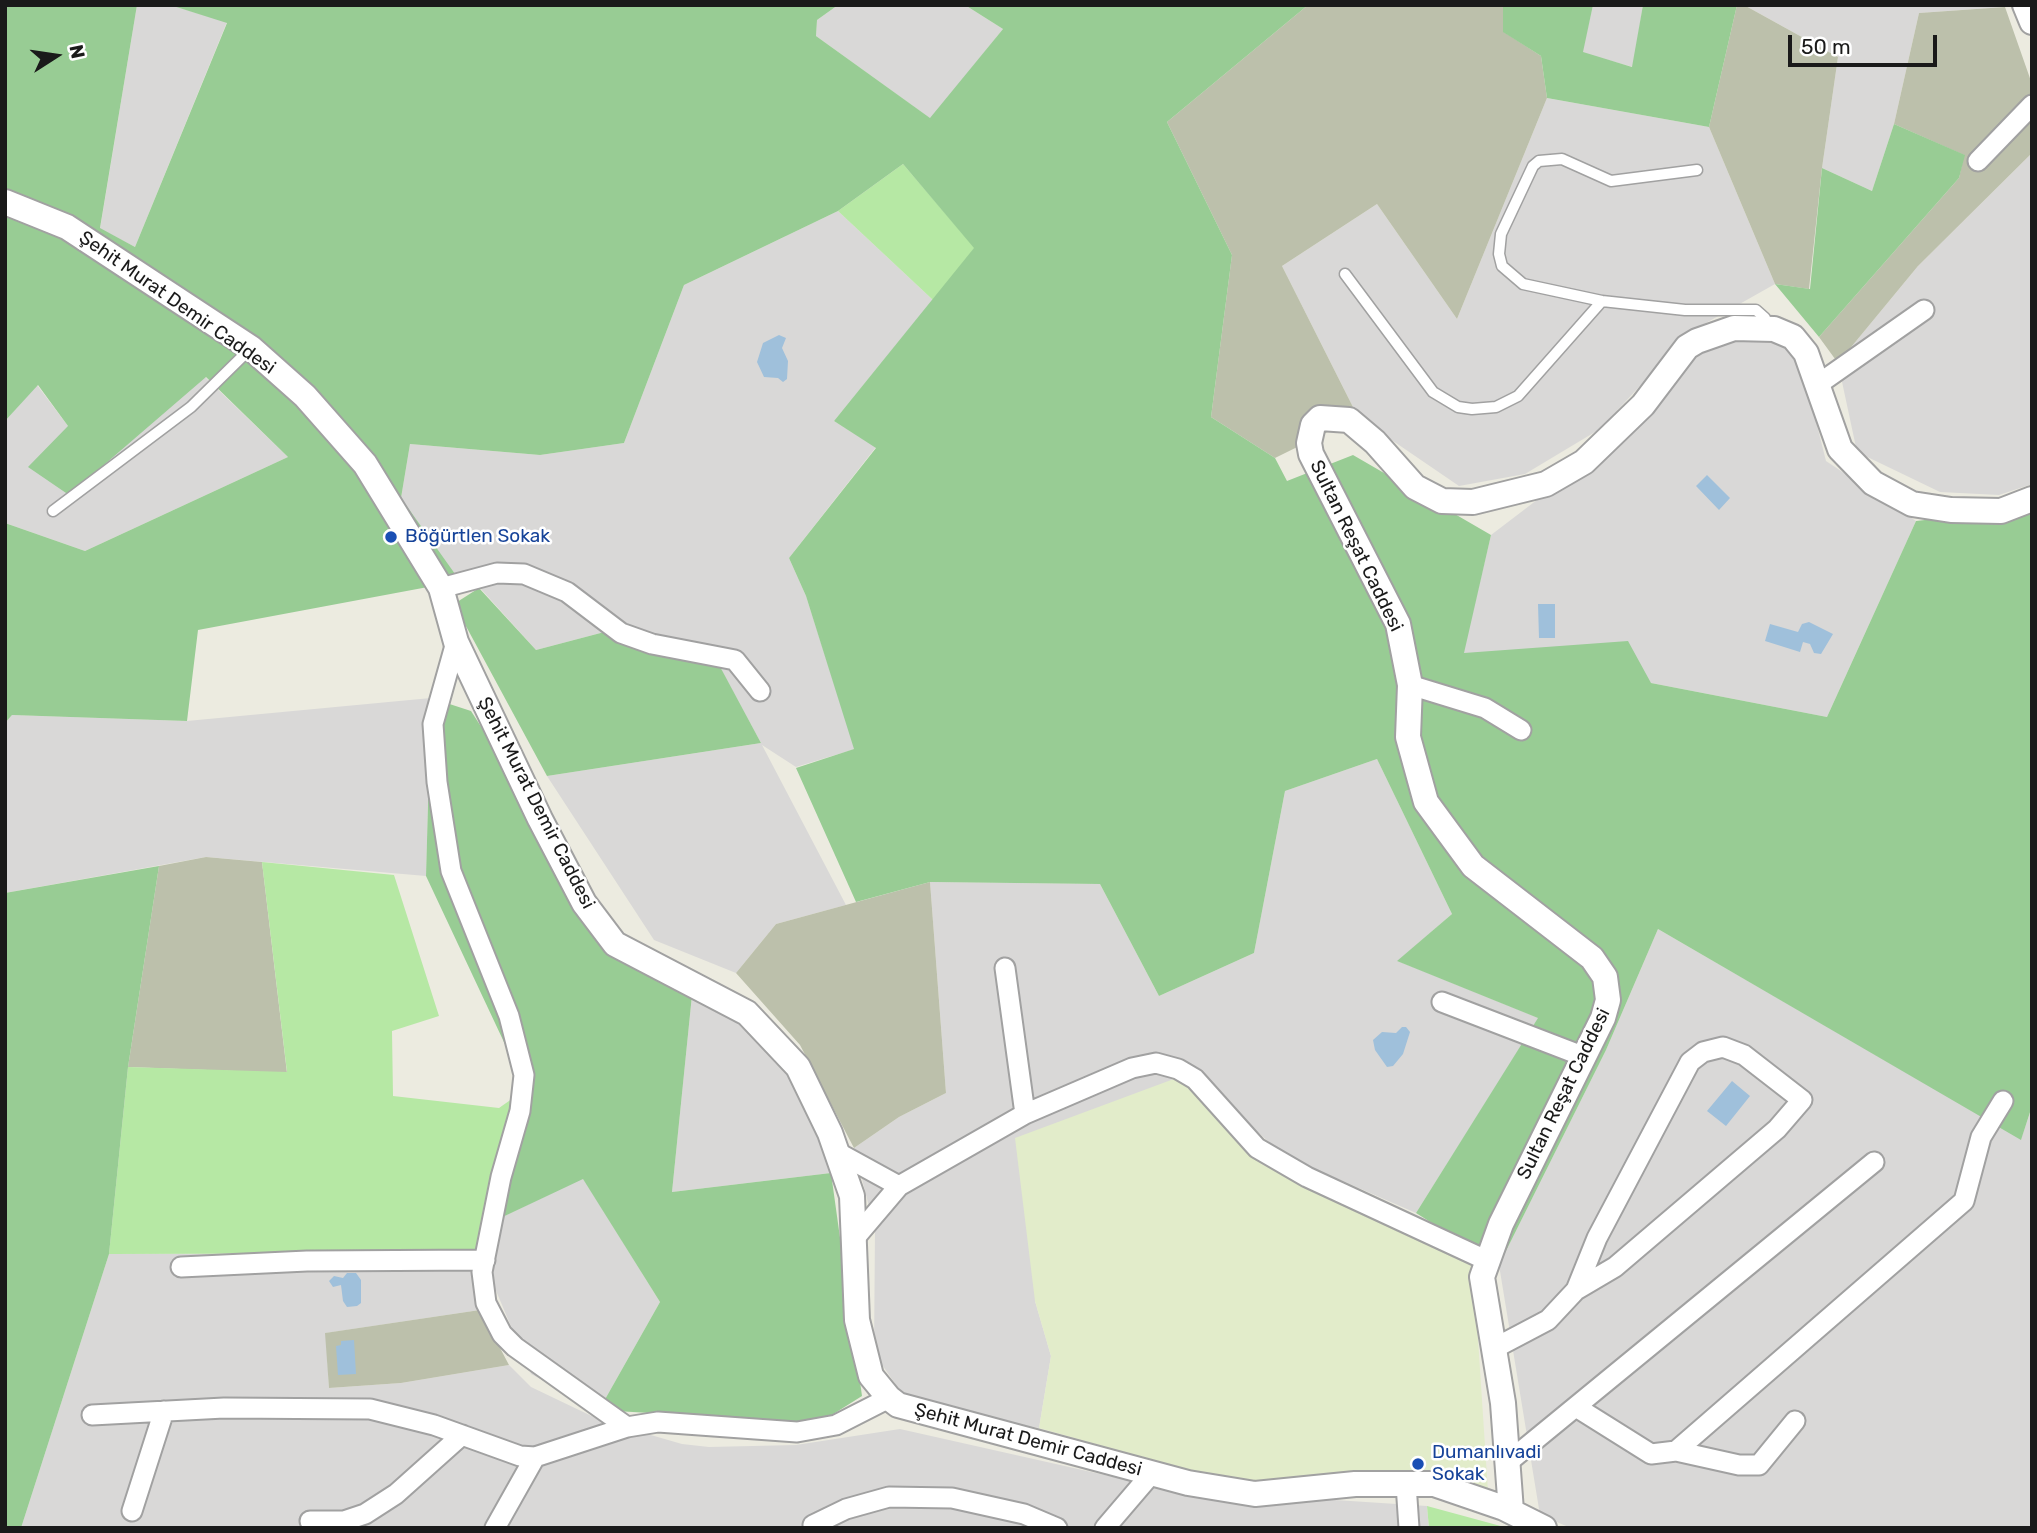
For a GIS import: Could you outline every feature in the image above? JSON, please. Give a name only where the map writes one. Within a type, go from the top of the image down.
[{"type":"street","points":[[2025,5],[2032,22]]},
{"type":"street","points":[[1978,161],[2032,105]]},
{"type":"street","name":"Şehit Murat Demir Caddesi","points":[[5,202],[67,228],[251,348],[305,396],[365,464],[441,588],[456,642],[540,819],[584,904],[615,944],[747,1013],[798,1067],[836,1152],[852,1196],[858,1320],[872,1376],[889,1398],[898,1405],[1152,1473],[1255,1494],[1355,1484],[1434,1484],[1511,1511],[1545,1528]]},
{"type":"street","points":[[1817,385],[1924,310]]},
{"type":"street","name":"Sultan Reşat Caddesi","points":[[1511,1511],[1503,1403],[1482,1277],[1501,1224],[1585,1057],[1608,1000],[1605,977],[1592,958],[1473,866],[1426,802],[1408,737],[1410,685],[1398,624],[1352,539],[1311,454],[1309,443],[1313,425],[1320,418],[1349,420],[1375,442],[1415,487],[1442,500],[1473,502],[1546,484],[1584,462],[1643,405],[1687,347],[1697,341],[1734,328],[1765,328],[1783,331],[1801,345],[1840,449],[1873,483],[1912,504],[1951,510],[2001,511],[2032,499]]},
{"type":"street","points":[[441,588],[498,573],[524,574],[567,592],[621,633],[652,644],[735,660],[760,691]]},
{"type":"street","points":[[456,642],[433,724],[437,782],[451,871],[509,1016],[524,1075],[520,1111],[501,1177],[482,1272],[486,1303],[508,1341],[628,1427]]},
{"type":"street","points":[[1410,685],[1485,708],[1521,730]]},
{"type":"street","points":[[1005,968],[1025,1114]]},
{"type":"street","points":[[1442,1002],[1585,1057]]},
{"type":"street","points":[[1493,1349],[1548,1320],[1576,1290],[1615,1267],[1777,1129],[1802,1100],[1744,1055],[1723,1047],[1703,1052],[1690,1062],[1608,1215],[1576,1290]]},
{"type":"street","points":[[854,1239],[899,1186],[1025,1114],[1132,1068],[1156,1063],[1178,1069],[1195,1079],[1257,1148],[1307,1177],[1488,1261]]},
{"type":"street","points":[[1676,1451],[1965,1201],[1981,1137],[2003,1101]]},
{"type":"street","points":[[836,1152],[899,1186]]},
{"type":"street","points":[[1507,1463],[1874,1162]]},
{"type":"street","points":[[181,1266],[307,1261],[485,1260]]},
{"type":"street","points":[[92,1415],[164,1411],[370,1409],[462,1435],[520,1456],[535,1457],[628,1427],[658,1422],[797,1432],[836,1425],[889,1398]]},
{"type":"street","points":[[1576,1407],[1651,1454],[1676,1451],[1739,1465],[1759,1465],[1795,1421]]},
{"type":"street","points":[[132,1511],[164,1411]]},
{"type":"street","points":[[310,1521],[344,1521],[365,1514],[396,1494],[462,1435]]},
{"type":"street","points":[[495,1528],[535,1457]]},
{"type":"street","points":[[1105,1528],[1152,1473]]},
{"type":"street","points":[[1406,1484],[1409,1528]]},
{"type":"street","points":[[813,1525],[846,1509],[889,1497],[952,1498],[1024,1514],[1057,1528]]},
{"type":"lane","points":[[1697,170],[1611,181],[1554,158],[1533,166],[1501,234],[1499,254],[1502,266],[1523,284],[1602,301],[1685,310],[1756,310],[1765,318],[1765,328]]},
{"type":"lane","points":[[1345,274],[1433,392],[1458,407],[1472,410],[1496,407],[1518,396],[1602,301]]},
{"type":"lane","points":[[53,512],[191,407],[251,348]]},
{"type":"shaded area","points":[[137,5],[170,5],[227,22],[135,247],[100,229]]},
{"type":"shaded area","points":[[838,5],[965,5],[1003,29],[931,119],[816,36],[817,20]]},
{"type":"shaded area","points":[[1308,5],[1503,5],[1504,32],[1541,56],[1547,98],[1457,319],[1377,204],[1282,266],[1358,417],[1275,458],[1211,417],[1232,255],[1167,122]]},
{"type":"shaded area","points":[[1593,5],[1643,5],[1633,67],[1582,53]]},
{"type":"shaded area","points":[[1737,5],[1744,5],[1838,57],[1822,168],[1809,289],[1775,284],[1709,127]]},
{"type":"shaded area","points":[[1744,5],[2005,7],[1919,13],[1894,124],[1872,191],[1822,168],[1838,57]]},
{"type":"shaded area","points":[[2005,7],[2032,84],[2032,153],[1918,266],[1838,363],[1819,337],[1959,178],[1964,155],[1894,124],[1919,13]]},
{"type":"shaded area","points":[[1547,98],[1709,127],[1775,284],[1690,332],[1600,429],[1525,474],[1459,486],[1358,417],[1282,266],[1377,204],[1457,319]]},
{"type":"shaded area","points":[[2032,153],[2032,484],[1999,495],[1940,492],[1857,452],[1838,363],[1918,266]]},
{"type":"shaded area","points":[[838,211],[933,300],[834,421],[876,447],[789,558],[806,596],[855,749],[796,767],[762,745],[846,905],[776,924],[736,973],[654,940],[547,776],[761,743],[717,662],[631,625],[536,650],[480,588],[452,579],[401,498],[410,444],[540,455],[624,443],[684,285]]},
{"type":"shaded area","points":[[1762,330],[1798,350],[1826,461],[1916,521],[1827,717],[1651,683],[1463,653],[1491,535],[1592,458],[1708,342]]},
{"type":"shaded area","points":[[205,377],[288,457],[85,551],[5,523],[5,421],[37,385],[68,426]]},
{"type":"shaded area","points":[[431,698],[426,876],[206,857],[5,893],[5,723],[12,715],[187,721]]},
{"type":"shaded area","points":[[1377,759],[1452,914],[1398,961],[1539,1018],[1416,1213],[1283,1155],[1212,1090],[1035,1301],[1051,1356],[1039,1428],[909,1404],[874,1353],[875,1230],[854,1148],[899,1117],[946,1093],[930,882],[1100,884],[1159,996],[1254,953],[1285,791]]},
{"type":"shaded area","points":[[206,857],[262,862],[287,1073],[128,1067],[159,866]]},
{"type":"shaded area","points":[[930,882],[946,1093],[899,1117],[854,1148],[800,1045],[736,973],[776,924]]},
{"type":"shaded area","points":[[1658,929],[2021,1139],[2032,1107],[2032,1528],[1571,1528],[1540,1515],[1499,1265],[1606,1050]]},
{"type":"shaded area","points":[[692,995],[765,1036],[816,1120],[831,1173],[672,1192]]},
{"type":"shaded area","points":[[1198,1070],[1261,1164],[1473,1262],[1488,1492],[1241,1485],[1039,1428],[1051,1356],[1035,1301],[1015,1138]]},
{"type":"shaded area","points":[[583,1178],[660,1302],[599,1410],[531,1374],[489,1274],[492,1222]]},
{"type":"shaded area","points":[[475,1253],[480,1310],[326,1333],[329,1388],[401,1383],[509,1365],[531,1387],[602,1421],[682,1444],[709,1447],[796,1445],[900,1429],[1167,1489],[1427,1506],[1429,1528],[21,1528],[109,1254]]},
{"type":"shaded area","points":[[480,1310],[509,1365],[401,1383],[329,1388],[325,1333]]},
{"type":"green space","points":[[5,5],[137,5],[100,228],[135,247],[227,23],[170,5],[838,5],[817,20],[816,36],[930,118],[1003,29],[965,5],[1308,5],[1167,122],[1232,255],[1211,417],[1275,458],[1287,481],[1353,455],[1491,535],[1464,653],[1628,641],[1651,683],[1827,717],[1916,521],[2032,508],[2032,1106],[2021,1140],[1658,929],[1606,1050],[1499,1265],[1416,1213],[1538,1018],[1397,961],[1452,914],[1377,759],[1285,791],[1254,953],[1159,996],[1100,884],[930,882],[856,902],[796,768],[854,749],[806,596],[789,558],[876,448],[834,421],[974,248],[903,164],[838,211],[684,285],[624,443],[540,455],[410,444],[401,498],[460,581],[198,630],[187,721],[12,715],[5,723],[5,523],[85,551],[288,457],[206,377],[69,495],[28,467],[68,426],[38,385],[5,421]]},
{"type":"green space","points":[[1503,5],[1593,5],[1583,52],[1632,67],[1643,5],[1737,5],[1709,127],[1547,98],[1541,56],[1503,32]]},
{"type":"green space","points":[[1894,124],[1965,155],[1959,178],[1819,337],[1775,284],[1810,289],[1822,168],[1872,191]]},
{"type":"green space","points":[[903,164],[975,248],[933,300],[838,211]]},
{"type":"green space","points":[[479,588],[536,650],[631,625],[717,661],[761,743],[547,776],[454,604]]},
{"type":"green space","points":[[431,698],[471,711],[625,951],[692,995],[672,1192],[831,1173],[862,1396],[819,1423],[599,1410],[660,1302],[583,1179],[492,1222],[526,1089],[426,876]]},
{"type":"green space","points":[[262,862],[394,875],[439,1016],[392,1031],[393,1096],[499,1108],[526,1089],[480,1247],[475,1253],[109,1254],[128,1067],[287,1072]]},
{"type":"green space","points":[[159,866],[128,1067],[109,1254],[21,1528],[5,1528],[5,893]]},
{"type":"green space","points":[[1427,1506],[1508,1528],[1429,1528]]},
{"type":"water","points":[[779,335],[786,338],[782,348],[788,361],[787,379],[783,382],[778,378],[764,377],[757,362],[763,343]]},
{"type":"water","points":[[1707,475],[1730,498],[1719,510],[1696,486]]},
{"type":"water","points":[[1538,604],[1555,604],[1555,638],[1539,638]]},
{"type":"water","points":[[1809,622],[1833,634],[1821,654],[1814,653],[1810,644],[1803,642],[1800,652],[1765,641],[1770,624],[1798,632],[1802,624]]},
{"type":"water","points":[[1406,1027],[1410,1032],[1403,1054],[1393,1066],[1387,1067],[1375,1050],[1373,1040],[1382,1032],[1396,1033]]},
{"type":"water","points":[[1732,1081],[1750,1096],[1726,1126],[1707,1111]]},
{"type":"water","points":[[347,1273],[356,1273],[361,1280],[361,1303],[357,1306],[347,1307],[343,1301],[341,1285],[333,1287],[329,1281],[334,1276],[343,1278]]},
{"type":"water","points":[[354,1340],[356,1374],[338,1375],[336,1346],[341,1345],[341,1341]]},
{"type":"place","name":"Böğürtlen Sokak","points":[[391,537]]},
{"type":"place","name":"Dumanlıvadi Sokak","points":[[1418,1464]]}]
